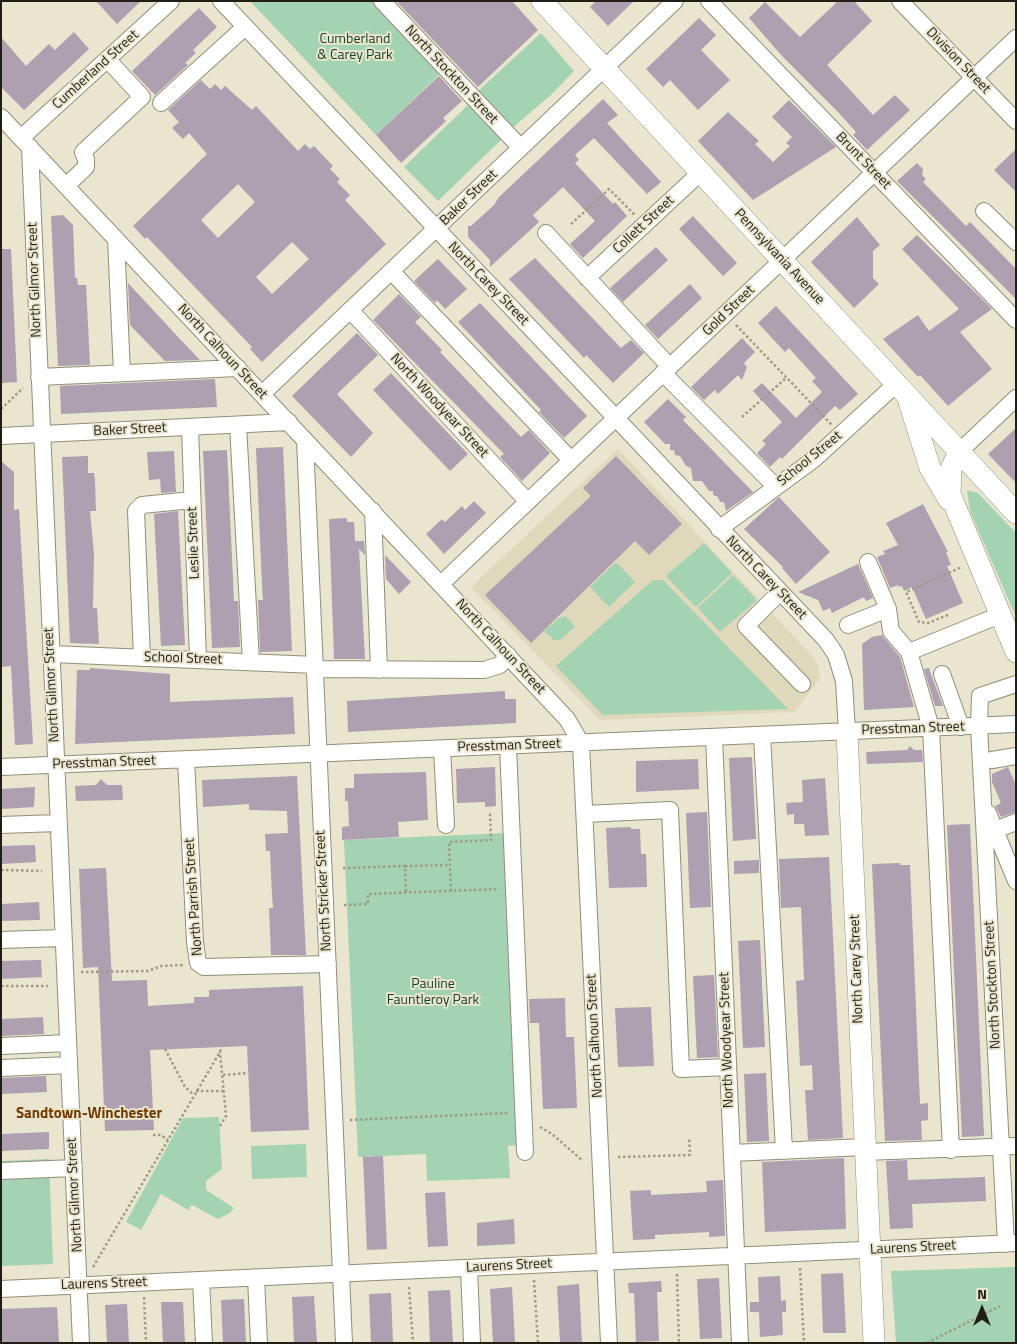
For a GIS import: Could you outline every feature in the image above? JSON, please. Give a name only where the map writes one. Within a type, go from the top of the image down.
[{"type":"main road","name":"Pennsylvania Avenue","points":[[542,1],[1016,513]]},
{"type":"main road","points":[[902,390],[930,468],[957,513]]},
{"type":"main road","points":[[959,452],[949,479],[950,494],[1016,652]]},
{"type":"main road","name":"North Carey Street","points":[[846,732],[874,1343]]},
{"type":"street","name":"Cumberland Street","points":[[13,131],[107,59],[171,1]]},
{"type":"street","name":"North Carey Street","points":[[221,1],[826,640],[836,655],[844,681],[846,732]]},
{"type":"street","name":"North Stockton Street","points":[[382,1],[521,148]]},
{"type":"street","name":"Baker Street","points":[[262,394],[675,1]]},
{"type":"street","name":"Brunt Street","points":[[709,1],[1016,320]]},
{"type":"street","name":"Division Street","points":[[900,1],[1016,121]]},
{"type":"street","points":[[162,103],[244,26]]},
{"type":"street","name":"Gold Street","points":[[441,584],[1016,38]]},
{"type":"street","points":[[66,186],[86,167],[86,159],[83,152],[142,97],[107,59]]},
{"type":"street","name":"North Calhoun Street","points":[[13,131],[567,718],[581,743],[609,1343]]},
{"type":"street","name":"North Gilmor Street","points":[[13,131],[39,377],[81,1343]]},
{"type":"street","name":"Collett Street","points":[[587,278],[700,173]]},
{"type":"street","points":[[984,211],[1016,242]]},
{"type":"street","points":[[546,233],[667,370],[776,487]]},
{"type":"street","points":[[116,239],[122,373]]},
{"type":"street","points":[[391,271],[572,460]]},
{"type":"street","name":"North Woodyear Street","points":[[350,310],[528,502]]},
{"type":"street","points":[[39,377],[238,368]]},
{"type":"street","name":"School Street","points":[[720,528],[813,460],[902,390]]},
{"type":"street","points":[[959,452],[1016,398]]},
{"type":"street","name":"Baker Street","points":[[1,436],[289,422]]},
{"type":"street","points":[[238,424],[251,662]]},
{"type":"street","name":"Leslie Street","points":[[190,427],[198,660]]},
{"type":"street","name":"North Stricker Street","points":[[305,440],[344,1343]]},
{"type":"street","points":[[142,658],[136,511],[142,505],[192,500]]},
{"type":"street","points":[[373,511],[378,670]]},
{"type":"street","points":[[868,562],[888,609],[891,631],[908,652],[931,728],[950,1150]]},
{"type":"street","points":[[780,592],[746,626],[802,684]]},
{"type":"street","points":[[848,625],[888,609]]},
{"type":"street","points":[[908,652],[1000,616]]},
{"type":"street","name":"School Street","points":[[51,654],[251,662],[378,670],[484,670],[500,665],[508,655]]},
{"type":"street","points":[[942,674],[961,727]]},
{"type":"street","name":"North Stockton Street","points":[[1011,1243],[1008,1146],[979,726],[980,696],[1016,684]]},
{"type":"street","name":"Presstman Street","points":[[1,767],[1016,724]]},
{"type":"street","points":[[762,735],[784,1151]]},
{"type":"street","name":"North Woodyear Street","points":[[714,737],[740,1343]]},
{"type":"street","points":[[508,746],[525,1152]]},
{"type":"street","points":[[442,749],[446,825]]},
{"type":"street","points":[[992,760],[1016,756]]},
{"type":"street","name":"North Parrish Street","points":[[186,760],[198,963],[204,967],[328,964]]},
{"type":"street","points":[[983,804],[1016,880]]},
{"type":"street","points":[[584,814],[670,810],[681,1069],[728,1067]]},
{"type":"street","points":[[1,825],[58,822]]},
{"type":"street","points":[[995,830],[1016,822]]},
{"type":"street","points":[[1,940],[63,938]]},
{"type":"street","points":[[1,1046],[68,1043]]},
{"type":"street","points":[[1,1068],[69,1065]]},
{"type":"street","points":[[732,1153],[950,1150],[1008,1146]]},
{"type":"street","points":[[1,1171],[74,1168]]},
{"type":"street","name":"Laurens Street","points":[[1,1288],[1011,1243]]},
{"type":"street","points":[[469,1268],[472,1343]]},
{"type":"street","points":[[256,1278],[259,1343]]},
{"type":"street","points":[[201,1280],[204,1343]]},
{"type":"path","points":[[572,224],[609,189],[638,218]]},
{"type":"path","points":[[736,325],[834,428]]},
{"type":"path","points":[[742,417],[786,378]]},
{"type":"path","points":[[1,409],[23,388]]},
{"type":"path","points":[[948,615],[928,623],[919,622],[906,592],[962,567]]},
{"type":"path","points":[[451,891],[448,842],[491,840],[490,813]]},
{"type":"path","points":[[343,868],[450,865]]},
{"type":"path","points":[[405,866],[406,893]]},
{"type":"path","points":[[1,870],[42,871]]},
{"type":"path","points":[[344,905],[368,904],[368,894],[514,888]]},
{"type":"path","points":[[81,972],[148,971],[161,966],[188,964]]},
{"type":"path","points":[[1,986],[48,986]]},
{"type":"path","points":[[220,1126],[226,1116],[221,1047]]},
{"type":"path","points":[[165,1049],[185,1087],[194,1095]]},
{"type":"path","points":[[93,1268],[220,1052]]},
{"type":"path","points":[[223,1075],[248,1073]]},
{"type":"path","points":[[196,1091],[225,1091]]},
{"type":"path","points":[[350,1120],[523,1115],[552,1134],[583,1161]]},
{"type":"path","points":[[153,1135],[161,1135],[168,1140]]},
{"type":"path","points":[[618,1157],[690,1156],[689,1138]]},
{"type":"path","points":[[800,1268],[804,1343]]},
{"type":"path","points":[[676,1274],[680,1343]]},
{"type":"path","points":[[534,1280],[538,1343]]},
{"type":"path","points":[[410,1287],[413,1343]]},
{"type":"path","points":[[144,1297],[146,1343]]},
{"type":"path","points":[[927,1343],[1000,1306]]},
{"type":"shaded area","points":[[618,449],[813,657],[818,665],[820,679],[794,712],[600,720],[471,587]]},
{"type":"green space","name":"Cumberland & Carey Park","points":[[250,1],[373,1],[441,73],[376,135]]},
{"type":"green space","points":[[541,33],[574,71],[552,94],[511,129],[477,92]]},
{"type":"green space","points":[[470,103],[504,137],[438,201],[404,167]]},
{"type":"green space","points":[[967,490],[978,493],[1016,533],[1016,617],[970,511]]},
{"type":"green space","points":[[704,543],[732,573],[696,607],[666,576]]},
{"type":"green space","points":[[616,562],[635,582],[609,607],[590,587]]},
{"type":"green space","points":[[733,575],[757,600],[720,632],[698,608]]},
{"type":"green space","points":[[653,580],[663,580],[788,709],[603,715],[556,666]]},
{"type":"green space","points":[[566,616],[575,627],[560,640],[554,640],[544,631],[559,618]]},
{"type":"green space","name":"Pauline Fauntleroy Park","points":[[508,833],[521,1145],[508,1146],[510,1178],[427,1181],[426,1154],[358,1157],[344,840]]},
{"type":"green space","points":[[219,1117],[222,1169],[206,1181],[206,1190],[234,1208],[230,1213],[218,1219],[192,1205],[188,1210],[161,1194],[141,1230],[126,1222],[183,1118]]},
{"type":"green space","points":[[306,1144],[307,1177],[252,1179],[251,1146]]},
{"type":"green space","points":[[49,1159],[53,1264],[1,1266],[1,1161]]},
{"type":"green space","points":[[1016,1267],[1016,1343],[896,1343],[891,1271]]},
{"type":"building","points":[[96,1],[141,1],[117,24]]},
{"type":"building","points":[[396,1],[512,1],[538,30],[478,87]]},
{"type":"building","points":[[596,1],[634,1],[608,26],[590,7]]},
{"type":"building","points":[[838,1],[854,1],[872,21],[827,65],[873,115],[895,95],[910,110],[867,150],[853,135],[856,132],[782,56],[749,18],[765,2],[800,37]]},
{"type":"building","points":[[199,8],[217,27],[193,50],[196,53],[185,63],[188,65],[155,95],[132,71]]},
{"type":"building","points":[[699,18],[716,35],[701,50],[730,80],[698,110],[670,80],[663,87],[646,69]]},
{"type":"building","points":[[74,32],[89,49],[24,110],[1,87],[1,37],[26,66],[49,44],[55,50]]},
{"type":"building","points":[[439,76],[462,101],[443,118],[446,121],[401,163],[376,135]]},
{"type":"building","points":[[201,80],[210,89],[215,84],[221,90],[225,86],[252,110],[256,106],[298,151],[305,144],[310,149],[314,146],[333,166],[330,169],[340,179],[337,182],[350,195],[345,200],[386,244],[262,362],[250,349],[252,347],[147,237],[145,239],[133,226],[207,154],[189,133],[183,139],[172,128],[179,122],[168,110]],"holes":[[[238,184],[255,202],[218,238],[201,220]],[[292,242],[309,259],[272,294],[256,277]]]},
{"type":"building","points":[[603,99],[618,115],[607,123],[661,182],[647,194],[594,138],[575,155],[579,160],[575,163],[613,204],[615,202],[627,216],[583,258],[570,244],[595,221],[563,187],[533,215],[539,222],[490,267],[490,260],[468,237],[468,226],[471,226],[494,205],[499,197]]},
{"type":"building","points":[[789,100],[836,147],[753,200],[698,141],[728,112],[759,141],[755,144],[773,162],[790,146],[786,143],[792,137],[772,117]]},
{"type":"building","points":[[1016,149],[1016,192],[994,170]]},
{"type":"building","points":[[917,163],[923,169],[922,175],[926,179],[923,182],[966,226],[970,222],[1016,269],[1016,299],[897,181]]},
{"type":"building","points":[[63,215],[73,225],[75,278],[77,278],[78,285],[86,285],[90,365],[58,366],[51,216]]},
{"type":"building","points":[[693,216],[737,263],[723,276],[679,229]]},
{"type":"building","points":[[857,217],[880,245],[873,251],[873,278],[879,284],[854,308],[811,262]]},
{"type":"building","points":[[917,235],[992,309],[960,332],[992,369],[948,406],[883,339],[918,315],[929,331],[959,309],[902,249]]},
{"type":"building","points":[[656,247],[668,260],[623,302],[610,288]]},
{"type":"building","points":[[1,249],[11,249],[17,382],[1,383]]},
{"type":"building","points":[[535,258],[621,348],[631,340],[644,353],[613,383],[586,355],[584,358],[509,279]]},
{"type":"building","points":[[438,259],[467,289],[445,309],[437,300],[435,303],[414,281]]},
{"type":"building","points":[[128,283],[200,360],[165,361],[130,325]]},
{"type":"building","points":[[690,284],[702,298],[658,339],[645,325]]},
{"type":"building","points":[[399,294],[421,317],[415,322],[442,350],[440,352],[521,437],[529,430],[550,453],[522,481],[500,457],[504,454],[373,320]]},
{"type":"building","points":[[480,303],[587,416],[564,438],[539,412],[541,410],[458,322]]},
{"type":"building","points":[[776,306],[858,394],[840,410],[835,406],[782,459],[780,457],[770,467],[757,453],[766,444],[762,441],[782,422],[753,391],[762,383],[796,418],[822,392],[812,381],[816,378],[789,348],[785,352],[758,323]]},
{"type":"building","points":[[357,333],[378,355],[337,394],[373,433],[351,457],[292,396]]},
{"type":"building","points":[[742,338],[755,352],[744,363],[747,367],[742,380],[738,375],[718,394],[715,390],[704,400],[691,387]]},
{"type":"building","points":[[391,373],[468,454],[450,471],[373,390]]},
{"type":"building","points":[[215,379],[217,407],[61,414],[60,386]]},
{"type":"building","points":[[668,399],[686,417],[683,420],[753,492],[726,511],[724,502],[720,502],[718,497],[713,495],[713,491],[709,491],[702,481],[693,481],[691,468],[686,466],[680,456],[675,455],[674,450],[670,450],[670,444],[665,444],[644,422]]},
{"type":"building","points":[[1016,428],[1016,483],[988,454]]},
{"type":"building","points":[[283,447],[292,651],[260,652],[258,600],[263,600],[256,448]]},
{"type":"building","points":[[227,450],[234,601],[238,601],[240,647],[212,648],[203,451]]},
{"type":"building","points":[[174,451],[176,492],[161,493],[160,479],[149,480],[147,452]]},
{"type":"building","points":[[88,456],[88,473],[94,473],[95,481],[96,511],[90,511],[94,554],[93,608],[97,608],[99,644],[70,643],[62,457]]},
{"type":"building","points":[[616,456],[682,524],[649,555],[635,541],[531,643],[485,595],[591,496],[583,488]]},
{"type":"building","points":[[1,461],[14,472],[14,510],[19,509],[33,744],[15,745],[11,666],[1,667]]},
{"type":"building","points":[[779,497],[830,552],[796,584],[783,567],[744,529]]},
{"type":"building","points":[[474,501],[486,513],[444,554],[426,534],[442,519],[445,522],[462,506],[465,510]]},
{"type":"building","points":[[923,504],[948,552],[946,552],[951,565],[947,566],[963,603],[926,619],[912,587],[904,591],[902,586],[899,587],[898,585],[890,588],[877,557],[885,554],[883,551],[898,545],[886,523]]},
{"type":"building","points":[[178,511],[185,645],[161,646],[154,514]]},
{"type":"building","points":[[347,518],[347,522],[354,522],[355,541],[364,541],[365,555],[359,549],[365,659],[334,659],[329,519]]},
{"type":"building","points":[[385,555],[411,582],[399,594],[386,579]]},
{"type":"building","points":[[858,564],[873,598],[866,601],[864,597],[832,613],[830,608],[823,611],[818,600],[798,592]]},
{"type":"building","points":[[882,635],[900,657],[914,707],[864,710],[862,644],[872,637]]},
{"type":"building","points":[[90,668],[170,674],[170,702],[293,697],[295,734],[75,744],[77,670],[90,670]]},
{"type":"building","points":[[929,668],[943,706],[935,706],[924,669]]},
{"type":"building","points":[[505,691],[505,699],[516,699],[516,723],[348,732],[347,701]]},
{"type":"building","points":[[910,746],[914,750],[922,750],[923,762],[867,764],[866,752],[907,750]]},
{"type":"building","points":[[752,757],[756,839],[733,841],[729,758]]},
{"type":"building","points":[[698,759],[699,789],[636,792],[636,761]]},
{"type":"building","points":[[495,767],[496,806],[485,807],[485,802],[457,803],[456,769]]},
{"type":"building","points":[[1008,767],[1016,785],[1016,812],[1001,817],[995,806],[1001,803],[992,782],[992,774]]},
{"type":"building","points":[[426,772],[428,820],[398,822],[399,837],[342,840],[342,827],[349,826],[348,801],[345,801],[345,788],[354,788],[354,774]]},
{"type":"building","points":[[297,776],[306,955],[271,955],[269,908],[273,908],[270,851],[266,851],[265,834],[288,833],[287,811],[249,810],[249,804],[203,807],[202,780]]},
{"type":"building","points":[[825,778],[829,835],[805,836],[804,824],[794,824],[794,814],[787,815],[786,803],[803,802],[802,780]]},
{"type":"building","points":[[101,779],[107,785],[122,785],[123,800],[76,801],[75,786],[96,785]]},
{"type":"building","points":[[35,787],[34,807],[1,809],[1,789]]},
{"type":"building","points":[[707,812],[711,907],[690,908],[686,813]]},
{"type":"building","points":[[970,824],[984,1136],[962,1137],[947,825]]},
{"type":"building","points":[[631,827],[631,829],[640,829],[641,854],[646,854],[647,887],[609,888],[606,828]]},
{"type":"building","points":[[35,845],[36,862],[1,864],[1,846]]},
{"type":"building","points":[[829,857],[843,1138],[808,1140],[805,1090],[813,1090],[812,1065],[800,1066],[796,981],[804,980],[801,907],[781,908],[779,859]]},
{"type":"building","points":[[759,860],[759,873],[734,874],[734,861]]},
{"type":"building","points":[[900,863],[900,865],[910,865],[920,1104],[928,1103],[928,1120],[921,1121],[922,1140],[885,1141],[872,864]]},
{"type":"building","points":[[106,868],[112,981],[147,980],[148,1006],[194,1003],[194,997],[209,997],[209,990],[303,986],[309,1130],[251,1132],[247,1046],[150,1050],[154,1130],[105,1131],[98,967],[83,968],[79,869]]},
{"type":"building","points":[[39,902],[40,920],[1,921],[1,904]]},
{"type":"building","points":[[760,940],[765,1047],[743,1048],[738,941]]},
{"type":"building","points":[[41,960],[42,977],[1,979],[1,961]]},
{"type":"building","points":[[714,975],[718,1057],[697,1058],[693,976]]},
{"type":"building","points":[[565,998],[566,1037],[574,1037],[577,1108],[543,1109],[539,1023],[530,1023],[529,999]]},
{"type":"building","points":[[651,1007],[654,1066],[618,1067],[615,1008]]},
{"type":"building","points":[[43,1017],[44,1034],[1,1036],[1,1019]]},
{"type":"building","points":[[766,1073],[769,1141],[747,1142],[744,1074]]},
{"type":"building","points":[[46,1076],[47,1092],[1,1094],[1,1078]]},
{"type":"building","points":[[49,1132],[49,1149],[1,1151],[1,1134]]},
{"type":"building","points":[[383,1156],[387,1249],[367,1250],[363,1157]]},
{"type":"building","points":[[844,1158],[846,1229],[765,1232],[762,1162]]},
{"type":"building","points":[[907,1160],[908,1180],[985,1177],[986,1201],[912,1204],[913,1228],[890,1229],[886,1161]]},
{"type":"building","points":[[723,1180],[725,1236],[709,1237],[709,1232],[655,1235],[655,1239],[633,1240],[630,1191],[651,1190],[651,1195],[707,1192],[706,1181]]},
{"type":"building","points":[[445,1192],[448,1246],[428,1247],[425,1193]]},
{"type":"building","points":[[514,1219],[515,1244],[477,1246],[477,1223]]},
{"type":"building","points":[[843,1273],[846,1333],[823,1333],[821,1274]]},
{"type":"building","points":[[780,1276],[781,1301],[786,1300],[786,1312],[782,1312],[783,1335],[760,1337],[759,1312],[750,1312],[750,1302],[759,1302],[758,1277]]},
{"type":"building","points":[[719,1278],[722,1338],[700,1339],[697,1279]]},
{"type":"building","points":[[661,1281],[662,1292],[657,1292],[659,1341],[636,1342],[634,1293],[629,1293],[628,1283]]},
{"type":"building","points":[[579,1284],[582,1343],[560,1343],[557,1286]]},
{"type":"building","points":[[512,1287],[515,1343],[493,1343],[490,1289]]},
{"type":"building","points":[[450,1290],[453,1343],[430,1343],[428,1291]]},
{"type":"building","points":[[391,1293],[393,1343],[371,1343],[369,1294]]},
{"type":"building","points":[[314,1296],[317,1343],[294,1343],[292,1297]]},
{"type":"building","points":[[244,1299],[246,1343],[223,1343],[221,1300]]},
{"type":"building","points":[[161,1302],[183,1302],[185,1343],[163,1343]]},
{"type":"building","points":[[127,1304],[129,1343],[107,1343],[105,1305]]},
{"type":"building","points":[[57,1307],[59,1343],[1,1343],[1,1309]]},
{"type":"district","name":"Sandtown-Winchester","points":[[89,1114]]}]
